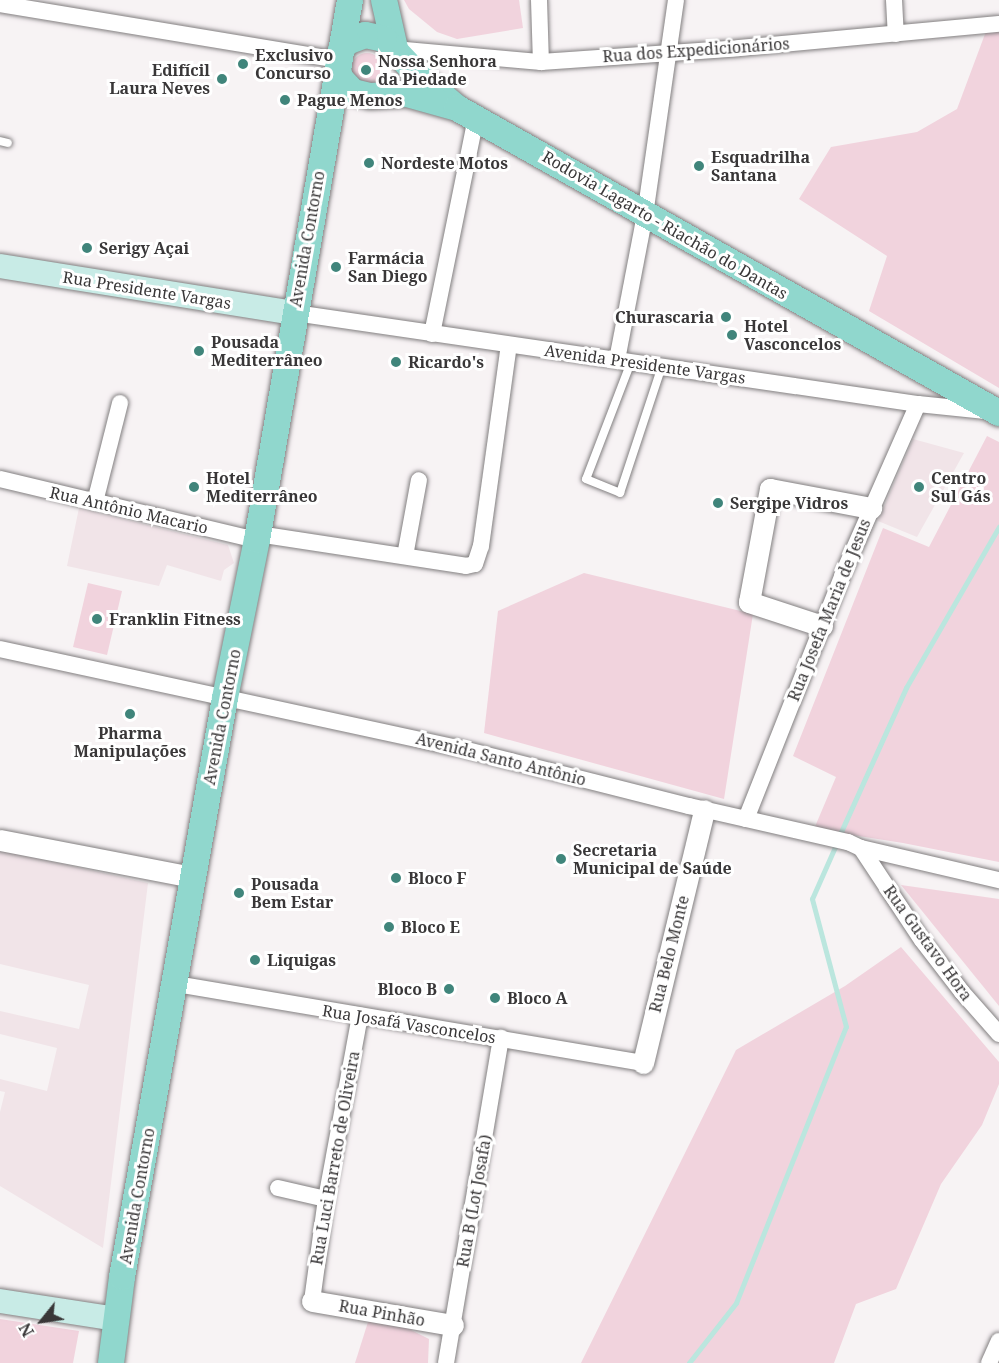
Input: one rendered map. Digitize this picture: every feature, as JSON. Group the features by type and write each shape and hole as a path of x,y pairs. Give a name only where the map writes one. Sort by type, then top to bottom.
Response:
{"main road":[{"name":"Avenida Contorno","path":"111,1363 116,1319 193,877 257,537 350,0"},
{"path":"322,152 344,118 366,100 390,87 397,78 399,67 384,0"},
{"path":"365,35 384,39 419,76 467,113 406,94 362,96 345,86 340,78 339,60 347,42 365,35"},
{"name":"Rodovia Lagarto - Riachão do Dantas","path":"467,113 998,413"},
{"name":"Rua Presidente Vargas","path":"0,266 295,313"},
{"path":"0,1302 116,1319"}],"street":[{"path":"539,0 541,62"},
{"path":"624,361 666,53 676,0"},
{"path":"894,0 896,34"},
{"path":"0,4 339,60"},
{"name":"Rua dos Expedicionários","path":"394,49 541,62 999,24"},
{"path":"432,334 467,113"},
{"name":"Avenida Presidente Vargas","path":"295,313 918,404 998,413"},
{"name":"Rua Antônio Macario","path":"0,479 257,537 466,566 475,564 478,559 509,345"},
{"path":"95,502 120,403"},
{"name":"Rua Josefa Maria de Jesus","path":"746,819 822,626 871,508 918,404"},
{"path":"405,556 419,480"},
{"path":"822,626 749,602 770,489 871,508"},
{"name":"Avenida Santo Antônio","path":"0,650 455,747 704,810 848,842 861,848 999,880"},
{"name":"Rua Belo Monte","path":"643,1063 704,810"},
{"path":"0,840 193,877"},
{"name":"Rua Gustavo Hora","path":"861,848 922,940 962,992 999,1034"},
{"name":"Rua Josafá Vasconcelos","path":"176,984 643,1063"},
{"name":"Rua Luci Barreto de Oliveira","path":"312,1301 326,1199 360,1016"},
{"name":"Rua B (Lot Josafa)","path":"446,1363 501,1038"},
{"path":"278,1188 326,1199"},
{"name":"Rua Pinhão","path":"312,1301 453,1325"},
{"path":"989,1363 999,1341"}],"lane":[{"path":"624,361 586,479 620,493 662,366"}],"shaded area":[{"path":"404,0 519,0 523,28 457,39 437,32 409,9"},
{"path":"988,26 999,26 999,388 869,311 887,256 799,199 831,147 917,132 957,109"},
{"path":"367,53 379,57 383,69 379,81 367,85 355,81 351,69 355,57"},
{"path":"987,436 999,442 999,862 903,843 814,829 836,777 793,756 883,528 929,547"},
{"name":"Centro Sul Gás","path":"913,439 964,453 917,537 878,521"},
{"path":"79,508 228,545 234,563 224,570 221,581 167,565 159,586 67,566"},
{"path":"584,573 753,614 724,799 484,733 498,611"},
{"name":"Franklin Fitness","path":"88,583 122,591 107,655 73,647"},
{"path":"0,850 148,883 103,1248 0,1186 0,1112 5,1092 0,1091 0,1079 47,1091 57,1048 0,1034 0,1011 79,1029 89,985 0,964"},
{"path":"901,885 999,899 999,1006"},
{"path":"901,947 999,1062 999,1084 982,1125 941,1184 896,1289 856,1304 834,1363 581,1363 736,1050 845,986"},
{"path":"0,1319 79,1331 73,1363 0,1363"},
{"path":"368,1322 395,1322 429,1339 428,1363 355,1363"}],"waterway":[{"path":"841,832 906,688 999,527"},
{"path":"689,1363 736,1303 846,1027 812,899 835,847"}],"place":[{"name":"Exclusivo Concurso","path":"243,64"},
{"name":"Nossa Senhora da Piedade","path":"366,70"},
{"name":"Edifícil Laura Neves","path":"222,79"},
{"name":"Pague Menos","path":"285,100"},
{"name":"Nordeste Motos","path":"369,163"},
{"name":"Esquadrilha Santana","path":"699,166"},
{"name":"Serigy Açai","path":"87,248"},
{"name":"Farmácia San Diego","path":"336,267"},
{"name":"Churascaria","path":"726,317"},
{"name":"Hotel Vasconcelos","path":"732,335"},
{"name":"Pousada Mediterrâneo","path":"199,351"},
{"name":"Ricardo's","path":"396,362"},
{"name":"Hotel Mediterrâneo","path":"194,487"},
{"name":"Centro Sul Gás","path":"919,487"},
{"name":"Sergipe Vidros","path":"718,503"},
{"name":"Franklin Fitness","path":"97,619"},
{"name":"Pharma Manipulações","path":"130,714"},
{"name":"Secretaria Municipal de Saúde","path":"561,859"},
{"name":"Bloco F","path":"396,878"},
{"name":"Pousada Bem Estar","path":"239,893"},
{"name":"Bloco E","path":"389,927"},
{"name":"Liquigas","path":"255,960"},
{"name":"Bloco B","path":"449,989"},
{"name":"Bloco A","path":"495,998"}]}
